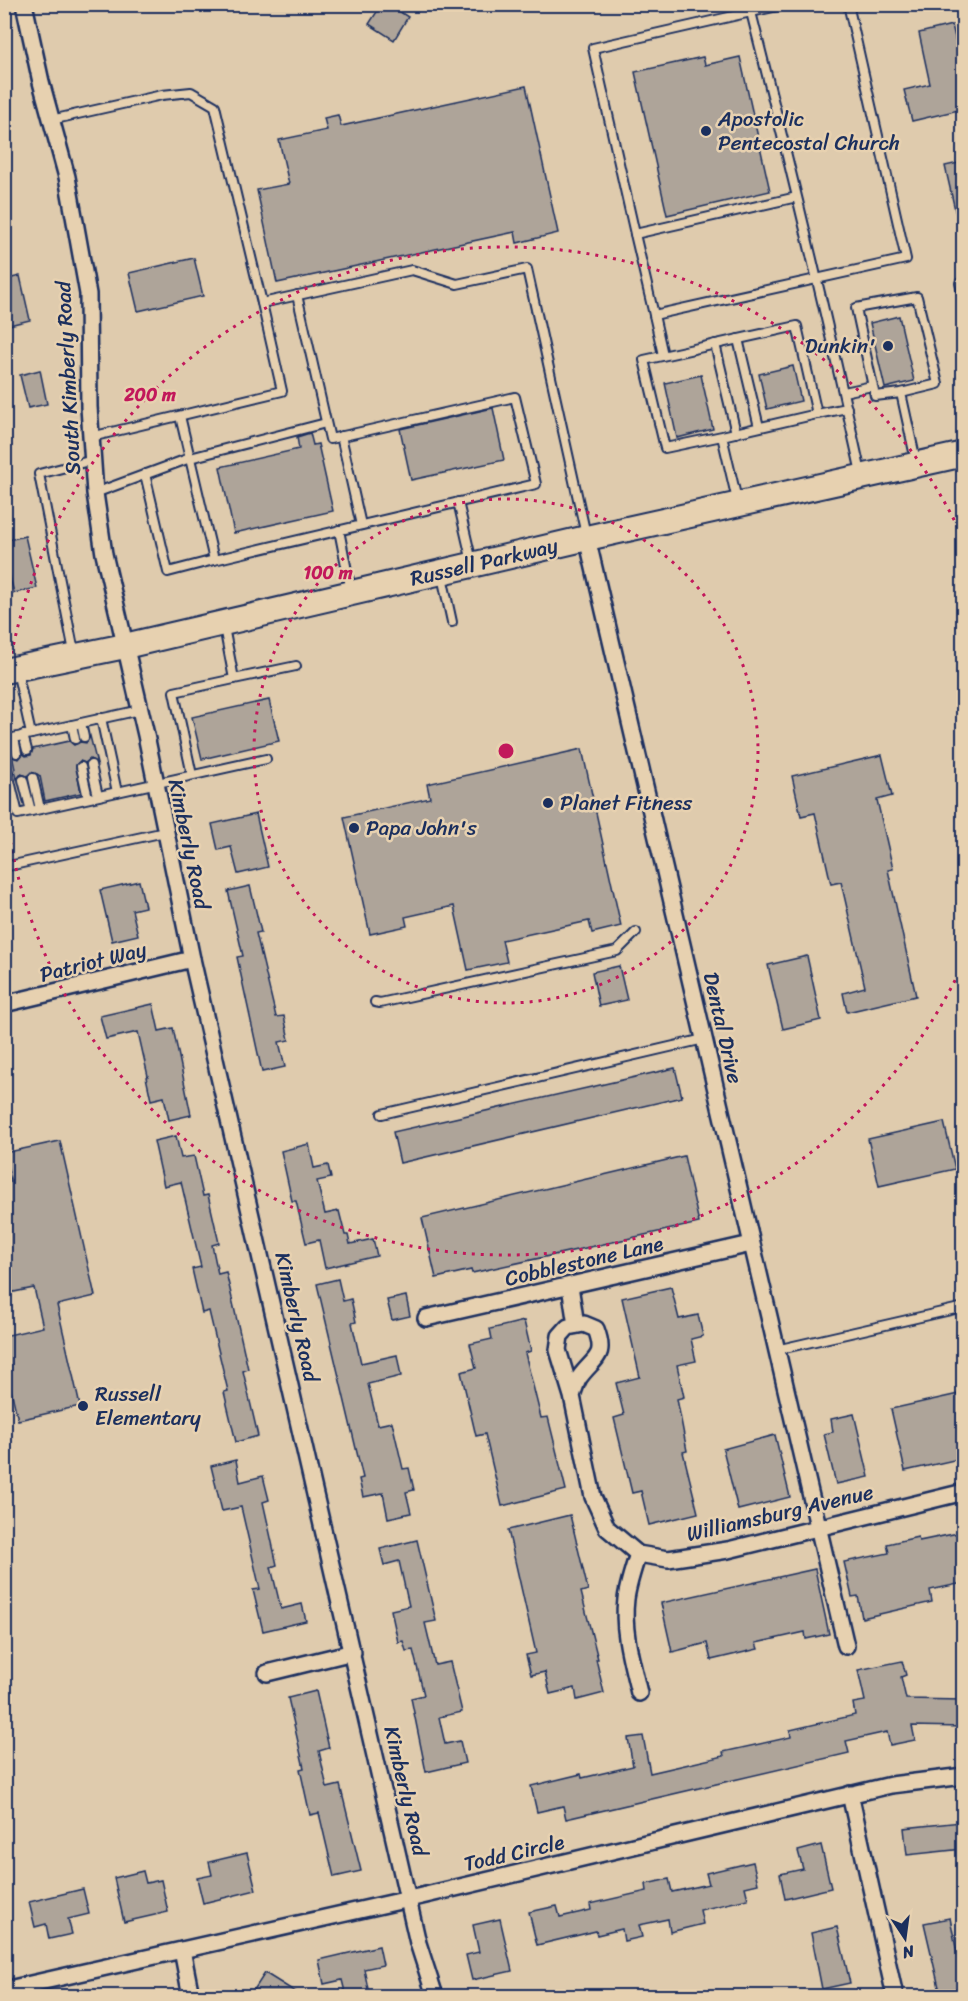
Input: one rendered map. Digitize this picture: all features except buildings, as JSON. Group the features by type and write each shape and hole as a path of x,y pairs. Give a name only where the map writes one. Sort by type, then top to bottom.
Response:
{"main road":[{"name":"Russell Parkway","path":"11,670 125,646 587,538 963,454"}],"street":[{"name":"South Kimberly Road","path":"24,4 67,177 88,294 89,407 95,493 104,554 125,646"},
{"name":"Dental Drive","path":"587,538 846,1646"},
{"name":"Kimberly Road","path":"125,646 192,959 410,1899 418,1943 435,1996"},
{"name":"Patriot Way","path":"4,1004 192,959"},
{"name":"Cobblestone Lane","path":"426,1318 752,1245"},
{"path":"570,1286 576,1325"},
{"path":"572,1396 578,1380 598,1357 601,1342 596,1329 584,1324 568,1327 560,1336 558,1350 572,1396 593,1497 607,1528 638,1554 630,1578 626,1602 627,1639 639,1693"},
{"name":"Williamsburg Avenue","path":"638,1554 668,1559 728,1550 963,1492"},
{"path":"267,1673 353,1652"},
{"name":"Todd Circle","path":"4,1990 410,1899 850,1794 900,1783 963,1776"},
{"path":"850,1794 895,1996"},
{"path":"182,1950 191,1996"}],"lane":[{"path":"663,355 593,48 787,4"},
{"path":"654,315 906,259 848,4"},
{"path":"751,12 844,392 862,477"},
{"path":"51,120 162,95 191,92 215,106 282,392 91,436"},
{"path":"635,234 797,197"},
{"path":"262,303 412,270 457,284 527,269 587,538"},
{"path":"963,282 960,283 963,300"},
{"path":"145,474 168,572 536,484 515,397 330,439 297,296"},
{"path":"917,297 938,384 901,393 875,396 856,308 917,297"},
{"path":"817,414 796,326 644,360 665,448 847,408"},
{"path":"738,339 759,427"},
{"path":"715,344 736,433"},
{"path":"844,392 872,386"},
{"path":"901,393 917,465"},
{"path":"180,416 214,560"},
{"path":"95,493 190,458 326,423"},
{"path":"341,436 361,525"},
{"path":"723,436 738,505"},
{"path":"75,656 39,474 93,460"},
{"path":"458,502 472,565"},
{"path":"339,530 351,593"},
{"path":"441,572 452,622"},
{"path":"223,622 234,679"},
{"path":"192,775 174,692 296,666"},
{"path":"11,670 27,735 27,750"},
{"path":"4,740 140,710"},
{"path":"101,718 117,792"},
{"path":"81,723 84,737"},
{"path":"72,725 75,739"},
{"path":"14,738 17,753"},
{"path":"4,756 18,814 267,759"},
{"path":"91,765 98,796"},
{"path":"81,767 88,798"},
{"path":"33,778 40,809"},
{"path":"23,780 31,811"},
{"path":"4,867 165,832"},
{"path":"375,1002 380,1003 617,951 636,933"},
{"path":"382,1114 704,1039"},
{"path":"776,1350 963,1307"}],"place":[{"name":"Apostolic Pentecostal Church","path":"706,131"},
{"name":"Dunkin'","path":"888,346"},
{"name":"Planet Fitness","path":"548,803"},
{"name":"Papa John's","path":"354,828"},
{"name":"Russell Elementary","path":"83,1406"}]}
